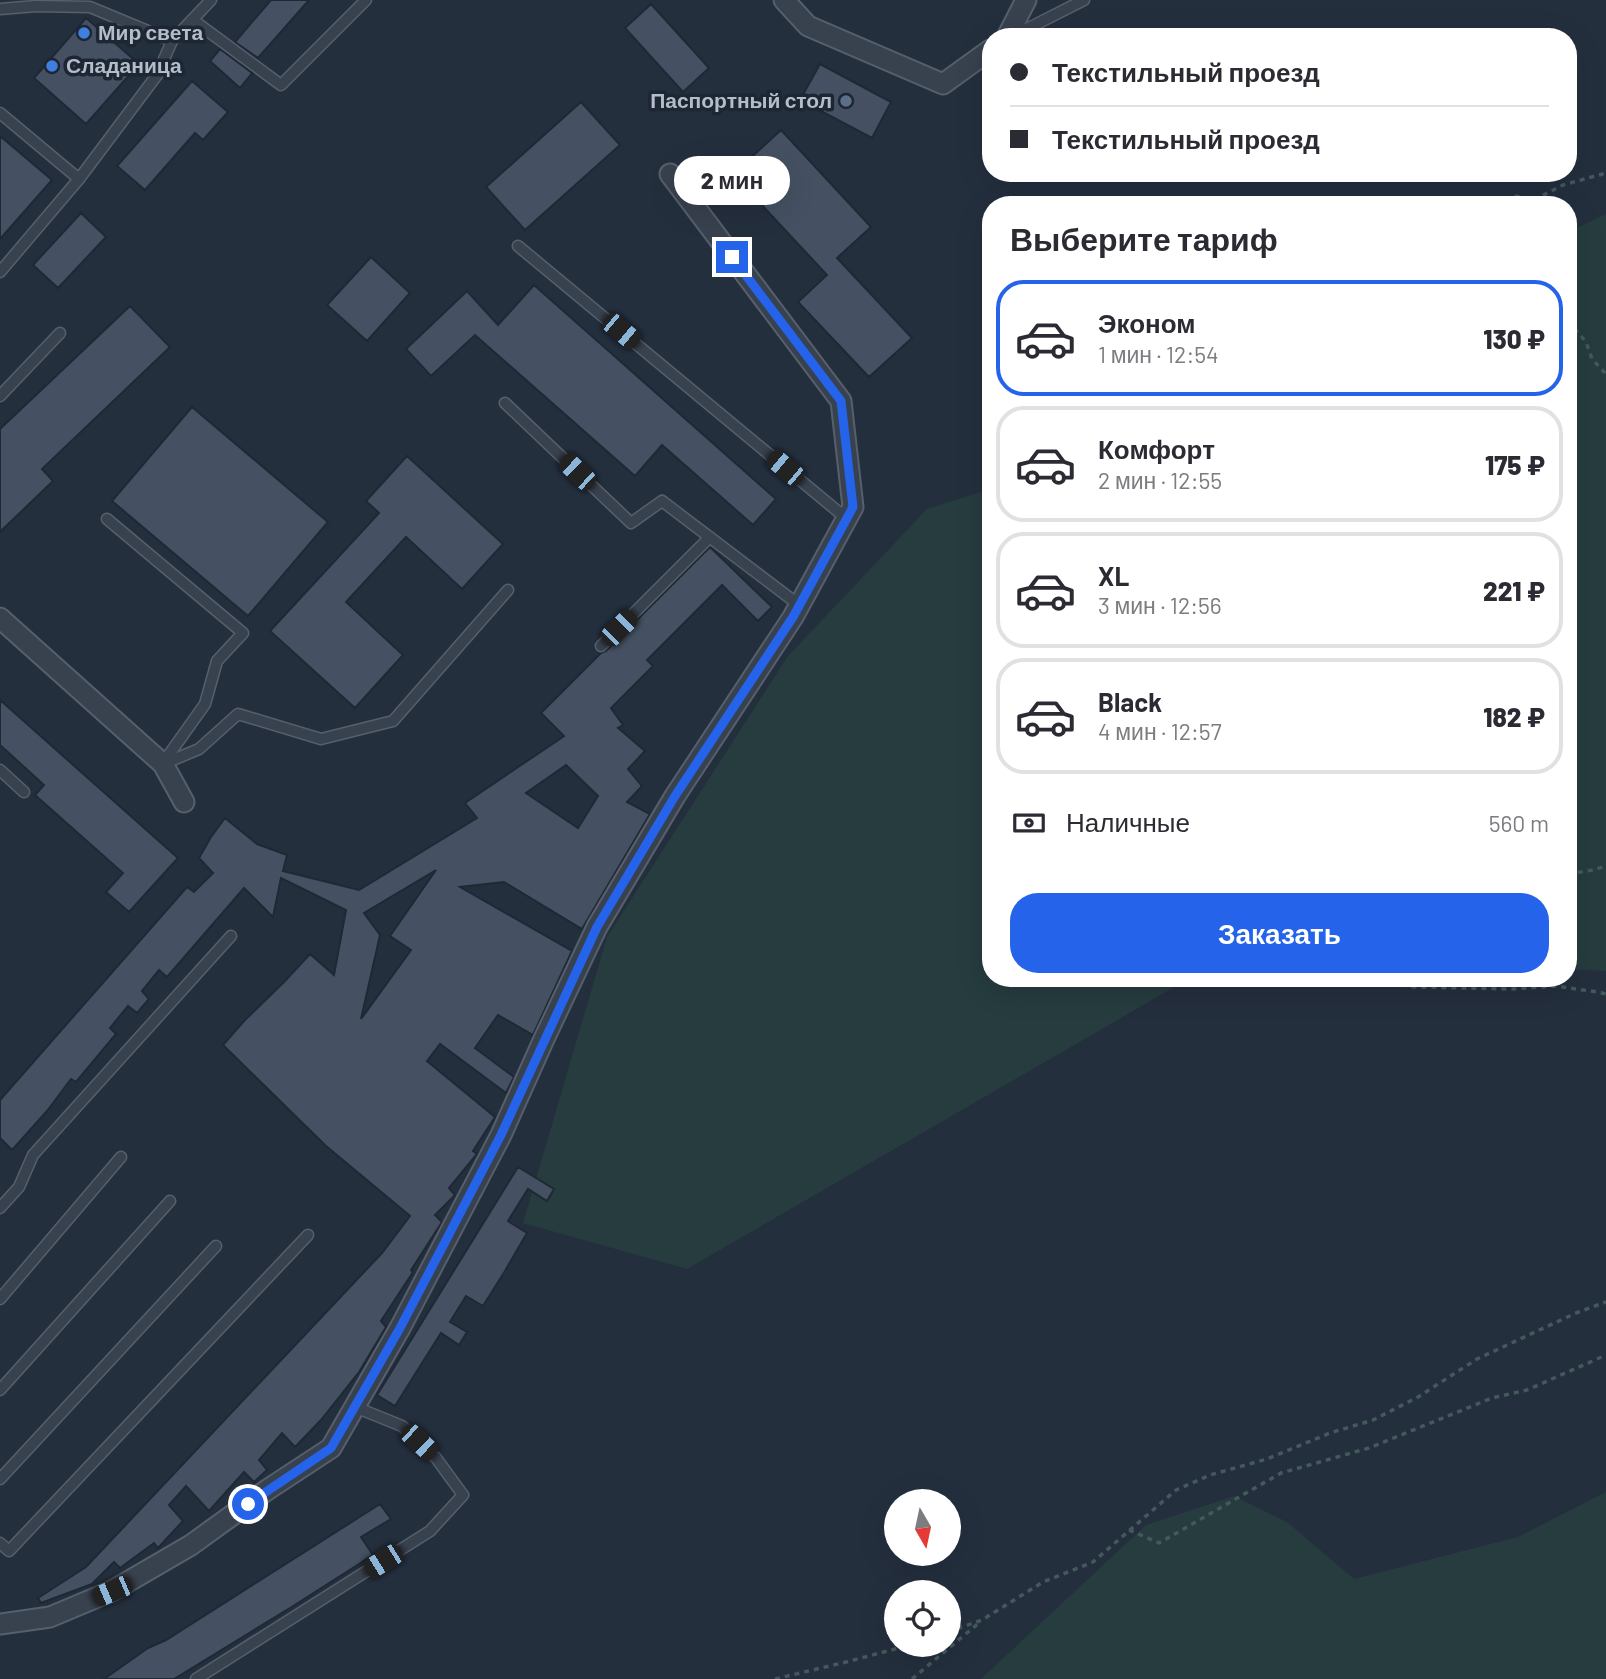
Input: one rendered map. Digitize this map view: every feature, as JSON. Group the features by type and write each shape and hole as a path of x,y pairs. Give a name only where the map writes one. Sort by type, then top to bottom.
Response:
{"street":[{"path":"784,0 808,26 943,83 982,56"},
{"path":"1013,28 1026,0"},
{"path":"0,1624 50,1617 112,1591 191,1545 331,1448 400,1328 501,1135 597,927 675,796 800,606 853,507 841,401 670,174"},
{"path":"0,618 163,764 184,802"}],"lane":[{"path":"0,272 79,179 157,75 172,41 211,0"},
{"path":"192,20 281,85 366,0"},
{"path":"1027,28 1084,0"},
{"path":"0,9 36,6 90,7 172,41"},
{"path":"0,113 79,179"},
{"path":"518,246 847,519"},
{"path":"0,396 60,333"},
{"path":"505,403 631,523 662,501 800,606"},
{"path":"107,519 243,633 217,661 205,704 163,764"},
{"path":"601,646 710,537"},
{"path":"163,764 199,749 238,714 321,739 393,721 508,590"},
{"path":"0,771 23,792"},
{"path":"0,1208 19,1187 33,1156 231,936"},
{"path":"0,1299 121,1157"},
{"path":"0,1390 170,1201"},
{"path":"0,1544 9,1551 308,1235"},
{"path":"0,1479 216,1246"},
{"path":"196,1679 430,1531 463,1495 436,1458 402,1426 355,1407"}],"path":[{"path":"1577,181 1606,173"},
{"path":"1542,196 1574,182"},
{"path":"1577,332 1586,342 1592,359 1606,374"},
{"path":"1577,873 1606,866"},
{"path":"1415,987 1541,987"},
{"path":"1563,987 1606,994"},
{"path":"912,1679 982,1620 1043,1582 1093,1562 1176,1490 1210,1475 1267,1459 1330,1433 1373,1420 1418,1397 1477,1359 1606,1302"},
{"path":"1129,1530 1159,1543 1282,1473 1369,1448 1492,1398 1527,1390 1606,1355"},
{"path":"961,1627 982,1620"},
{"path":"775,1679 884,1652"}],"green space":[{"path":"1606,214 1606,971 1577,969 1577,228"},
{"path":"982,492 982,987 1174,987 687,1269 523,1223 607,937 788,656 927,509"},
{"path":"1606,1492 1606,1679 981,1679 1146,1525 1234,1496 1287,1522 1354,1579 1518,1537"}],"building":[{"path":"271,0 309,0 258,58 235,42"},
{"path":"651,4 709,68 683,92 625,28"},
{"path":"86,18 139,64 86,124 34,78"},
{"path":"220,49 252,73 240,88 210,61"},
{"name":"Паспортный стол","path":"820,64 891,102 872,138 800,100"},
{"path":"192,81 228,112 203,140 195,133 145,190 117,166"},
{"path":"581,102 620,145 525,230 486,187"},
{"path":"781,130 871,227 837,258 912,338 869,377 798,302 827,275 733,174"},
{"path":"0,136 52,180 0,239"},
{"path":"81,213 106,237 58,288 33,265"},
{"path":"371,257 410,293 367,341 327,305"},
{"path":"534,285 776,499 753,525 662,445 635,476 475,335 431,376 406,349 467,291 498,325"},
{"path":"130,306 170,347 42,469 53,481 0,532 0,429"},
{"path":"192,407 328,522 248,616 112,501"},
{"path":"407,456 503,544 462,589 406,537 346,602 403,655 355,708 270,631 379,513 366,501"},
{"path":"710,547 772,607 758,621 722,585 647,660 653,666 611,708 623,725 618,728 645,751 628,769 642,786 627,802 650,814 582,929 504,882 460,887 572,951 533,1035 498,1015 475,1048 514,1077 506,1093 440,1044 427,1061 495,1117 473,1151 477,1154 449,1188 455,1195 435,1215 442,1222 381,1321 386,1327 359,1372 321,1420 295,1447 282,1433 259,1460 267,1470 254,1482 244,1472 209,1511 186,1486 169,1505 183,1521 158,1548 154,1543 120,1568 114,1562 92,1584 41,1603 38,1598 86,1567 382,1253 410,1216 326,1146 223,1045 310,954 334,975 346,910 281,878 273,917 244,888 167,977 159,970 142,991 149,999 137,1013 128,1006 110,1028 116,1034 76,1082 71,1079 12,1150 0,1138 0,1100 187,887 194,892 213,873 199,858 225,818 257,844 287,855 283,871 359,890 477,818 465,803 564,736 541,713","holes":["566,765 598,796 578,828 526,793","436,870 390,936 411,950 361,1019 380,935 364,913"]},
{"path":"0,700 178,858 129,912 106,892 123,873 35,795 44,785 0,745"},
{"path":"518,1167 554,1189 547,1201 528,1189 508,1221 527,1233 505,1271 483,1306 466,1296 450,1322 467,1332 459,1345 441,1333 395,1406 377,1395"},
{"path":"380,1504 391,1519 361,1537 373,1555 290,1608 174,1679 104,1679 148,1648 166,1640"}],"place":[{"name":"Мир света","path":"84,33"},
{"name":"Сладаница","path":"52,66"},
{"name":"Паспортный стол","path":"846,101"}],"route":[{"path":"248,1504 331,1448 400,1328 501,1135 597,927 675,796 793,617 853,507 841,401 732,257"}]}
